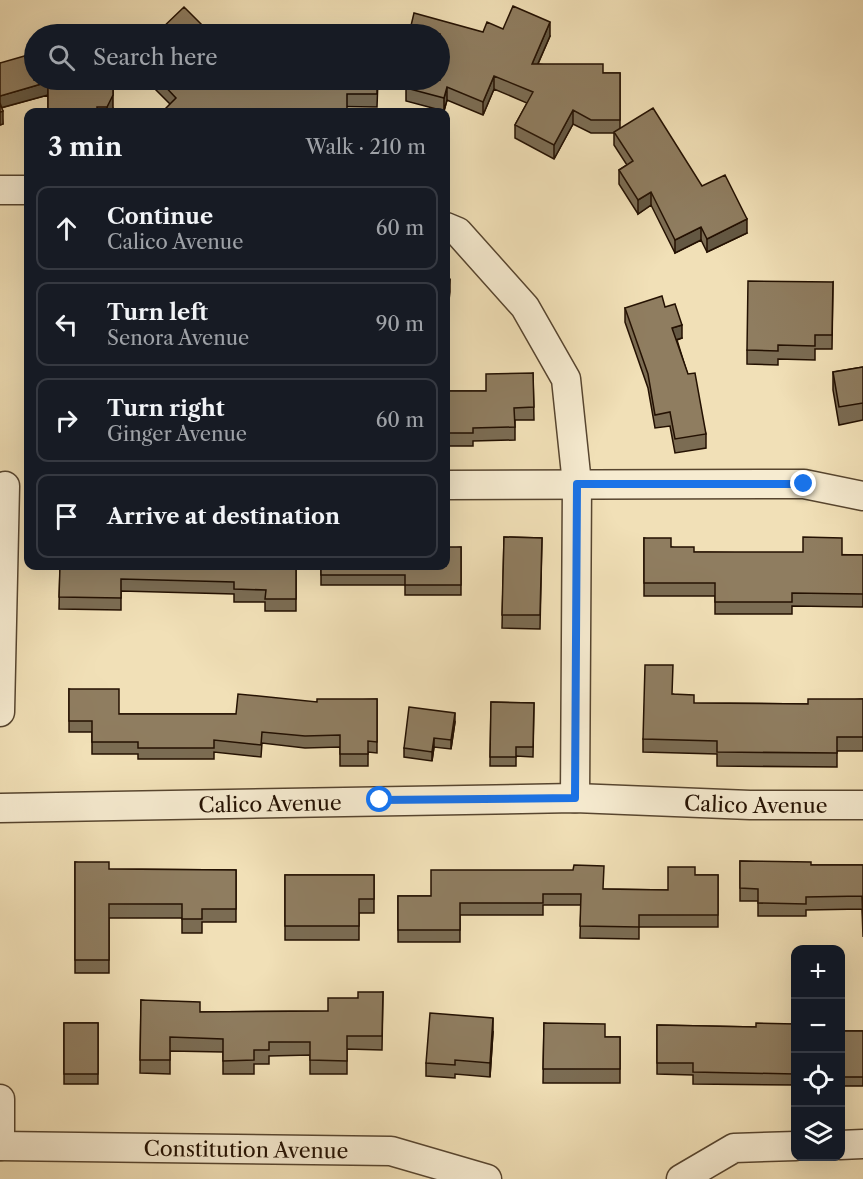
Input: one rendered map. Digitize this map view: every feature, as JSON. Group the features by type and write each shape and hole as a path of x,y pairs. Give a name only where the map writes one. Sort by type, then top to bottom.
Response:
{"street":[{"path":"0,190 24,190"},
{"path":"450,229 459,232 525,307 566,379 577,484 575,798"},
{"path":"450,485 804,484 863,496"},
{"path":"0,712 11,486"},
{"name":"Calico Avenue","path":"0,808 575,798 750,805 863,805"},
{"path":"0,1100 0,1146"},
{"path":"845,1145 863,1144"},
{"name":"Constitution Avenue","path":"0,1146 391,1151 487,1179"},
{"path":"681,1179 734,1148 791,1146"}],"building":[{"path":"513,6 550,22 532,64 603,64 603,73 620,73 620,120 591,120 573,110 554,145 515,125 533,92 494,76 483,102 450,88 450,24 411,24 414,13 483,32 487,22 503,29"},
{"path":"184,7 201,24 166,24"},
{"path":"24,56 24,89 0,96 0,63"},
{"path":"48,90 113,90 107,107 48,108"},
{"path":"168,90 377,90 377,94 347,94 347,108 166,108 176,98"},
{"path":"414,90 446,90 444,98"},
{"path":"653,108 702,186 725,175 747,219 707,239 701,227 675,240 651,192 638,200 619,170 633,161 614,132"},
{"path":"748,281 833,282 832,335 815,335 815,346 778,345 778,351 747,350"},
{"path":"662,296 665,307 675,304 682,325 672,328 688,374 695,373 706,434 675,439 670,412 655,415 648,374 625,308"},
{"path":"863,367 863,403 839,407 833,372"},
{"path":"533,373 534,407 514,408 515,427 473,428 473,433 450,433 450,391 486,391 486,374"},
{"path":"504,537 542,538 540,615 502,615"},
{"path":"803,537 842,538 842,555 863,555 863,594 792,593 792,602 715,602 715,583 644,583 644,538 671,538 671,547 694,547 694,552 803,552"},
{"path":"450,547 461,547 461,585 405,585 405,575 321,575 321,570 450,570"},
{"path":"60,570 296,570 296,599 265,599 266,590 234,589 234,582 121,579 121,598 59,597"},
{"path":"645,665 673,665 672,694 694,695 694,703 808,704 808,699 863,699 863,737 837,737 837,753 717,752 717,741 643,739"},
{"path":"69,689 119,689 119,714 236,714 238,694 317,702 317,699 377,699 377,742 368,741 368,754 340,754 340,735 305,736 262,732 261,745 214,740 214,748 138,748 138,742 92,742 92,721 69,721"},
{"path":"491,702 534,703 533,747 516,747 516,757 490,757"},
{"path":"409,707 455,713 451,740 434,738 432,752 404,748"},
{"path":"740,861 863,865 863,924 862,896 806,897 806,904 758,903 758,889 740,888"},
{"path":"75,862 109,862 109,869 236,870 236,909 202,909 202,919 182,919 182,904 109,904 109,960 75,960"},
{"path":"574,865 604,866 603,889 668,890 668,867 695,867 695,875 718,875 718,915 639,915 639,927 580,926 581,894 543,894 543,903 460,903 460,930 398,930 398,896 431,896 431,870 573,870"},
{"path":"285,875 374,875 374,899 359,899 359,926 285,926"},
{"path":"358,992 383,992 382,1036 347,1036 347,1061 310,1060 310,1042 269,1042 269,1050 254,1050 254,1060 223,1061 223,1039 170,1037 170,1060 140,1060 141,1000 200,1002 200,1012 328,1011 328,998 358,998"},
{"path":"430,1013 493,1018 490,1063 455,1060 455,1065 426,1063"},
{"path":"64,1023 98,1023 98,1074 64,1074"},
{"path":"544,1023 605,1024 605,1037 620,1037 620,1069 543,1069"},
{"path":"756,1023 791,1024 791,1074 693,1072 693,1063 657,1063 657,1025 756,1027"},
{"path":"845,1031 863,1031 863,1077 845,1077"}],"route":[{"path":"380,800 575,798 577,484 804,484"}]}
